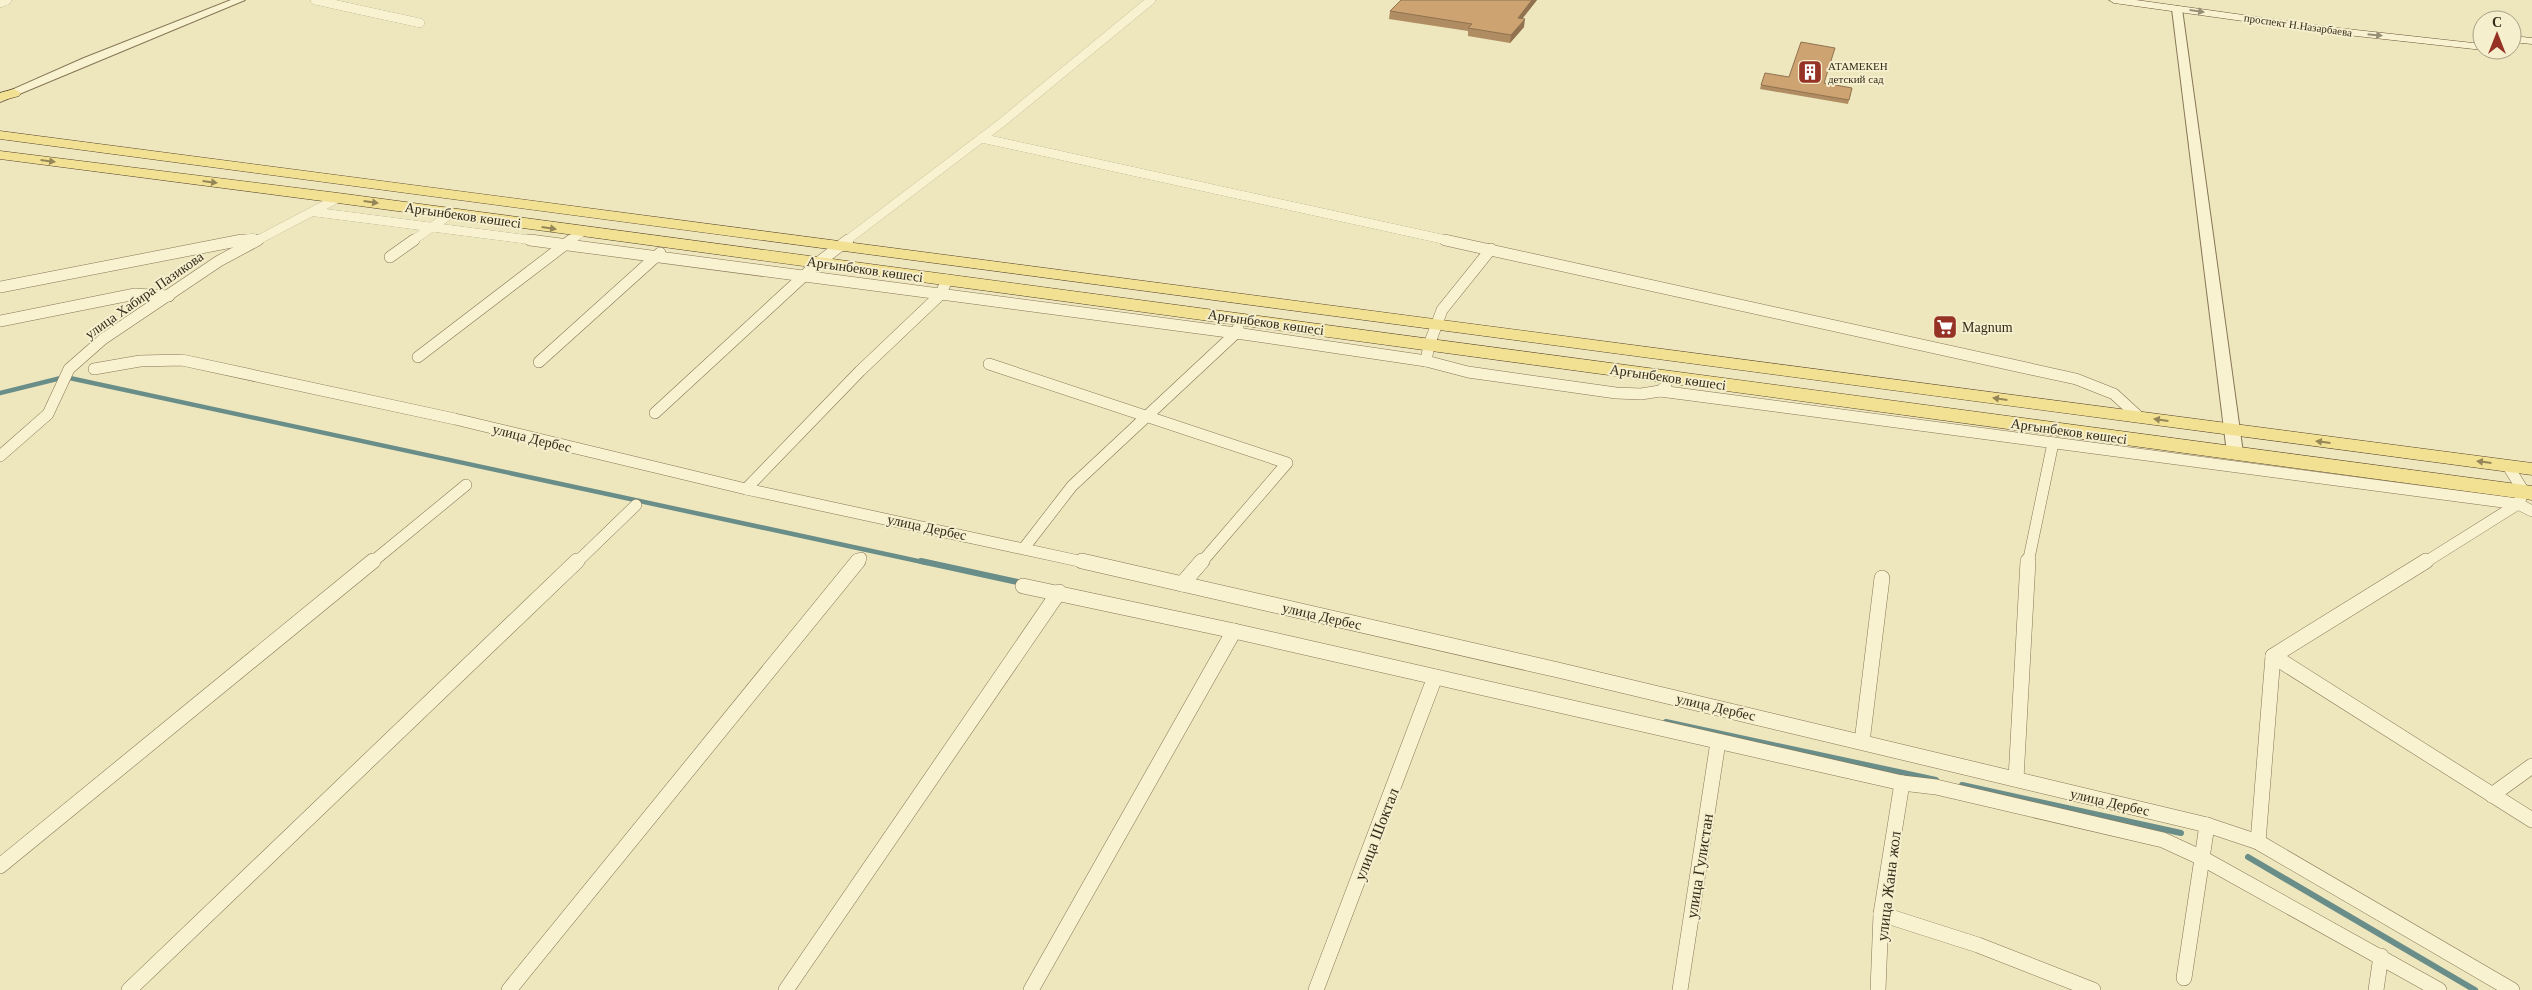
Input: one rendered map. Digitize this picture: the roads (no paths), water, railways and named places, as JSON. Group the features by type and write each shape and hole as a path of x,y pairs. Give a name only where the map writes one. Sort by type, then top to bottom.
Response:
{"main road":[{"name":"проспект Н.Назарбаева","path":"2114,0 2181,4 2472,35"},
{"name":"проспект Н.Назарбаева","path":"2181,4 2329,30 2472,46"},
{"path":"0,98 14,93"},
{"name":"Арғынбеков көшесі","path":"0,135 2532,469"},
{"name":"Арғынбеков көшесі","path":"0,155 819,262 944,287 1427,353 1676,378 2235,454 2525,497"}],"street":[{"path":"0,3 7,0"},
{"path":"14,93 88,60 240,0"},
{"path":"315,0 420,23"},
{"path":"655,413 819,262 981,138 1151,0"},
{"path":"2181,4 2235,454"},
{"path":"981,138 2076,379 2114,394 2139,417"},
{"name":"улица Хабира Пазикова","path":"0,456 48,414 69,369 103,339 220,261 263,236 315,212 338,198"},
{"path":"315,212 804,276 944,287"},
{"path":"390,257 452,213"},
{"path":"418,357 582,232"},
{"path":"0,287 263,236"},
{"path":"539,362 671,243"},
{"path":"1491,249 1442,310 1427,353 1468,372 1616,393 1641,394 1660,391 2053,443 2525,497"},
{"path":"746,490 944,287"},
{"path":"0,322 135,294 169,296"},
{"path":"1024,548 1072,486 1147,417 1238,326"},
{"name":"улица Дербес","path":"94,369 140,361 182,360 455,420 746,490 1024,548 1549,667 2207,825 2258,842 2512,990"},
{"path":"990,364 1287,463 1182,584"},
{"path":"1660,391 1676,378"},
{"path":"2016,780 2026,573 2053,443"},
{"path":"2508,466 2532,511"},
{"path":"0,866 466,485"},
{"path":"2273,656 2525,497"},
{"path":"129,990 636,505"},
{"path":"509,990 556,929 667,797 804,622 861,558"},
{"path":"1862,742 1882,578"},
{"name":"улица Дербес","path":"1023,586 1059,592 1234,631 1902,783 1936,787 2163,840 2202,858 2439,990"},
{"path":"786,990 1059,592"},
{"path":"1031,990 1234,631"},
{"path":"2273,656 2532,820"},
{"path":"2258,842 2273,656"},
{"name":"улица Шоктал","path":"1316,990 1436,677"},
{"name":"улица Гулистан","path":"1680,990 1718,742"},
{"path":"2492,795 2532,766"},
{"name":"улица Жана жол","path":"1878,990 1881,914 1902,783"},
{"path":"2184,978 2207,825"},
{"path":"1881,914 1978,945 2093,990"},
{"path":"2376,990 2381,956"}],"waterway":[{"path":"0,393 65,377 927,563"},
{"path":"921,561 1022,583"},
{"path":"1666,722 1936,780"},
{"path":"1962,785 2181,833"},
{"path":"2248,857 2475,990"}],"place":[{"name":"АТАМЕКЕН детский сад","path":"1810,72"},
{"name":"Magnum","path":"1945,327"}]}
